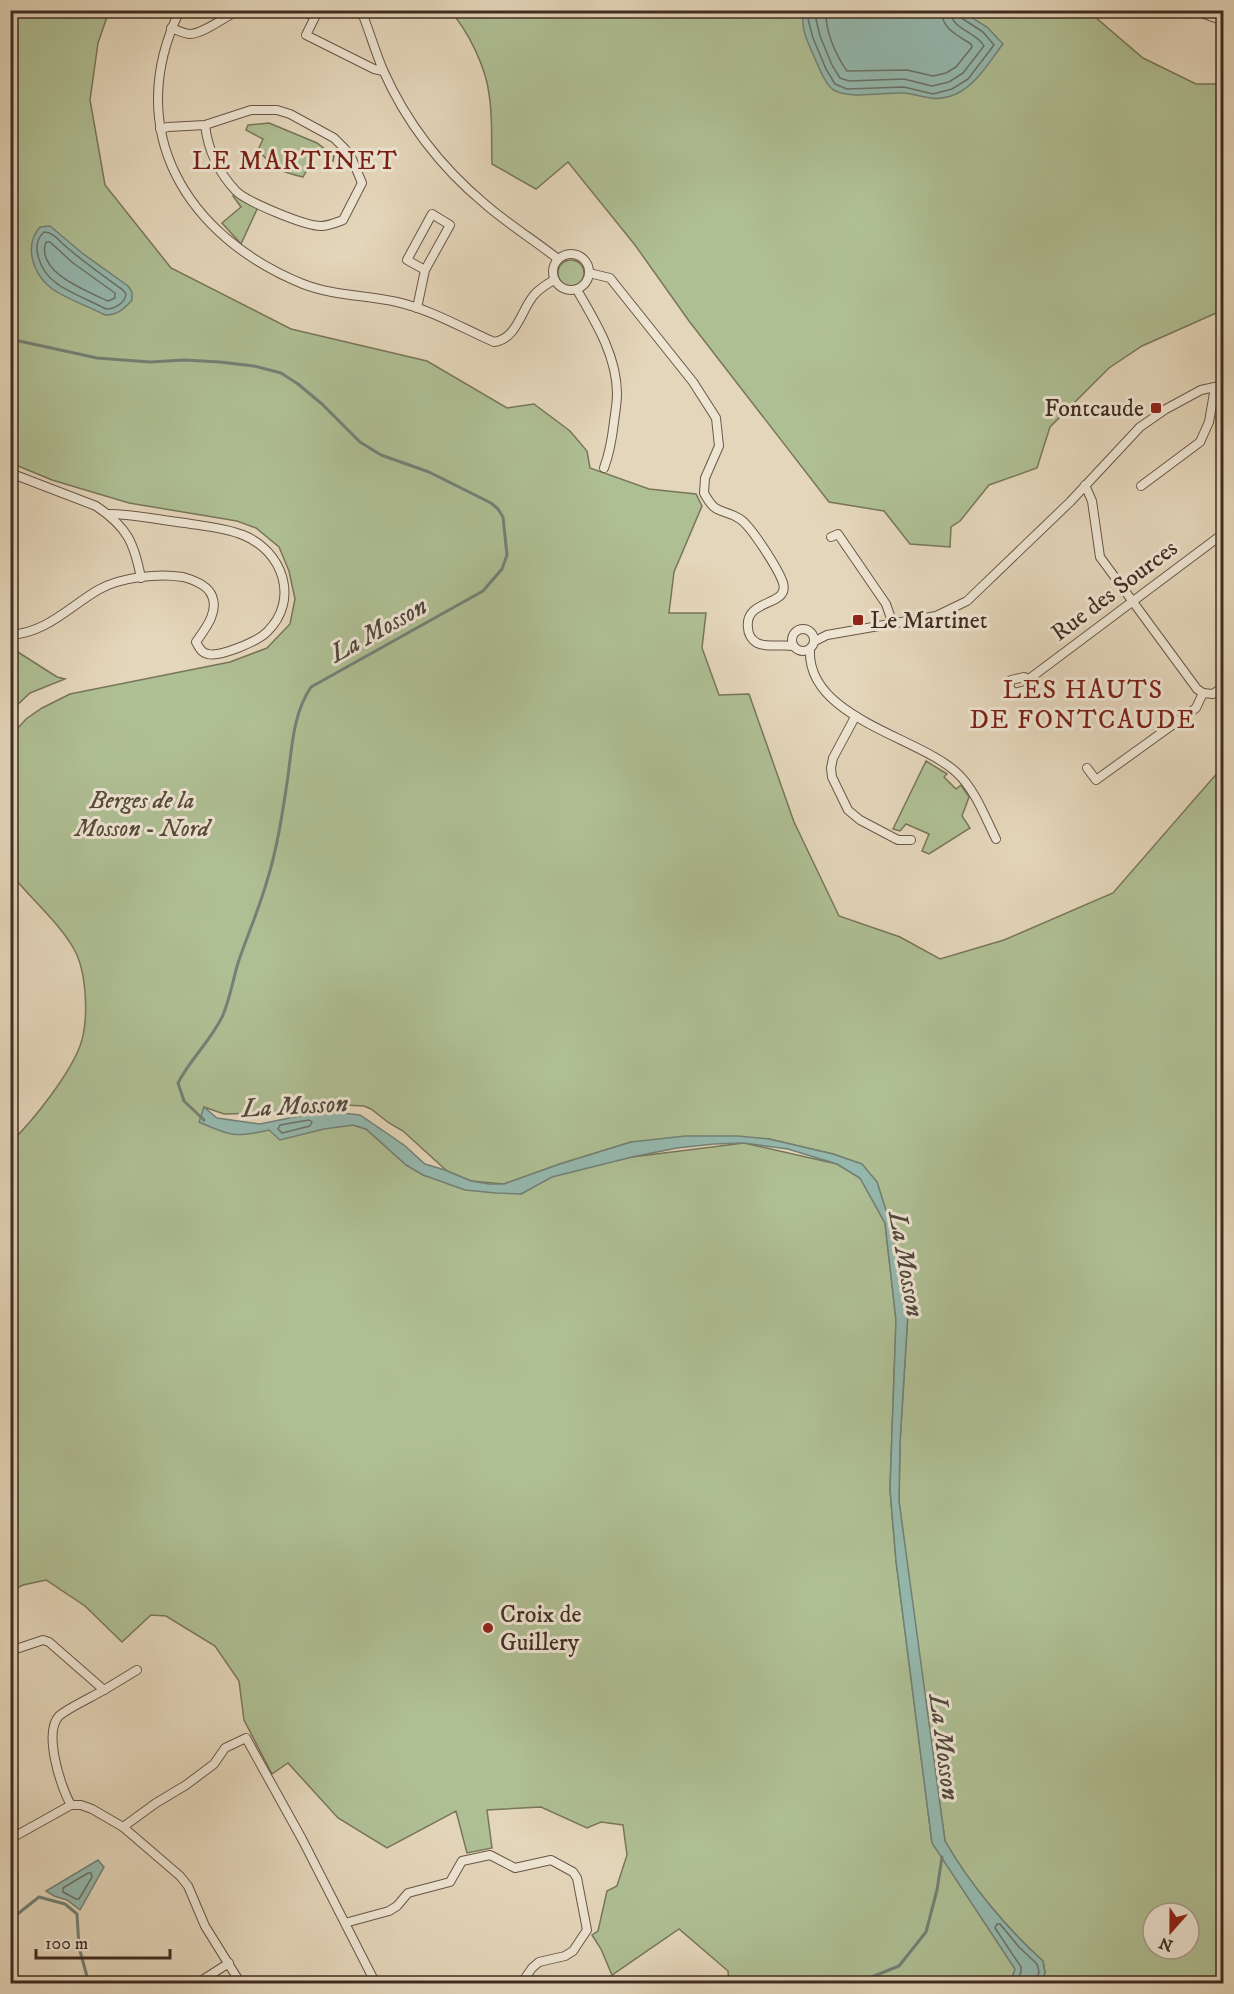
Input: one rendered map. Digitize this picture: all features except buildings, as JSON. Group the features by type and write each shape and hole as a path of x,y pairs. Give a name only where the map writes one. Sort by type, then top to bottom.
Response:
{"street":[{"path":"180,10 171,28 160,69 158,98 160,129 172,167 185,192 214,227 248,255 275,271 316,289 379,298 417,308 494,342 501,341 512,333 533,296 554,280"},
{"path":"171,28 190,34 202,32 239,10"},
{"path":"300,10 315,17 306,35 374,69 384,71"},
{"path":"361,10 384,71 414,125 447,168 486,205 558,259"},
{"path":"1193,10 1224,21"},
{"path":"160,129 205,125 251,110 277,110 290,114 341,144 352,159 362,183 343,220 319,226 304,223 238,192 216,163 207,142 205,125"},
{"path":"417,308 425,270 450,225 432,214 407,260 425,270"},
{"path":"569,254 581,257 589,273 585,283 577,290 566,290 554,280 553,269 558,259 569,254"},
{"path":"589,273 610,278 693,382 716,418 719,446 705,478 704,493 717,510 745,523 782,579 784,588 783,593 775,600 753,610 747,624 749,634 758,643 768,645 793,642 807,650"},
{"path":"577,290 601,334 615,376 617,394 611,451 604,468"},
{"path":"996,839 974,796 957,772 933,756 855,717 816,680 807,650 814,638 936,616 967,601 1070,502 1140,428 1201,390 1220,386 1200,442 1141,486"},
{"path":"10,473 96,506 108,514 125,533 135,549 141,578"},
{"path":"1085,485 1092,501 1100,557 1197,689 1203,693 1213,694 1224,686"},
{"path":"10,635 39,629 109,585 168,574 191,579 207,587 213,597 213,612 196,642 200,650 208,655 231,651 256,640 275,622 283,605 285,588 276,560 258,542 224,529 108,514"},
{"name":"Rue des Sources","path":"1029,679 1224,533"},
{"path":"831,537 838,534 886,604 893,624"},
{"path":"793,642 795,632 801,628 808,629 814,638"},
{"path":"1087,768 1096,780 1196,708 1203,693"},
{"path":"855,717 833,758 832,777 848,810 860,820 898,840 911,840"},
{"path":"10,1651 43,1640 49,1642 104,1690"},
{"path":"71,1805 59,1776 53,1729 59,1717 137,1670"},
{"path":"123,1827 214,1764 225,1748 246,1738 302,1839 376,1983"},
{"path":"10,1839 71,1805 81,1805 92,1809 123,1827 180,1876 188,1886 205,1926 241,1983"},
{"path":"345,1923 388,1911 397,1906 408,1893 450,1882 462,1861 490,1855 519,1869 551,1860 573,1872 577,1878 587,1930 573,1951 565,1956 539,1962 521,1983"},
{"path":"196,1983 228,1964"}],"green space":[{"name":"Berges de la Mosson - Nord","path":"11,11 109,11 98,43 90,100 105,185 171,268 291,329 427,361 507,408 534,404 570,431 587,451 590,468 649,489 696,494 702,506 674,572 669,613 706,613 702,648 719,695 749,694 794,822 839,916 900,937 940,959 1004,940 1113,893 1223,768 1223,1983 1040,1983 1045,1973 1043,1961 990,1905 965,1873 945,1841 899,1501 908,1312 891,1228 877,1182 861,1164 833,1154 769,1139 631,1142 504,1184 471,1181 447,1171 403,1131 364,1106 304,1103 270,1113 224,1114 204,1107 200,1122 238,1131 353,1125 366,1129 406,1165 423,1175 521,1194 557,1173 632,1157 744,1143 837,1164 860,1178 885,1223 896,1320 890,1489 896,1561 932,1842 1016,1970 1010,1983 729,1983 728,1971 679,1929 612,1975 592,1935 598,1931 607,1891 617,1886 627,1855 623,1825 601,1822 587,1828 541,1807 487,1810 492,1848 467,1853 456,1811 387,1848 338,1818 288,1763 272,1774 244,1720 239,1681 215,1646 166,1616 151,1615 122,1642 85,1606 46,1580 23,1585 11,1591 11,1142 40,1110 75,1058 83,1036 86,1011 82,972 75,951 54,921 11,874 11,736 26,719 70,694 230,662 267,648 290,624 295,599 289,571 279,547 256,528 237,521 129,503 52,480 11,463"},
{"path":"450,11 1088,11 1143,58 1196,84 1223,84 1223,310 1142,346 1109,368 1050,427 1037,468 989,485 960,521 951,527 950,547 910,544 884,511 829,502 689,321 635,245 568,162 536,189 492,164 491,111 487,84 480,61 469,39"},
{"path":"269,123 317,143 334,156 333,161 317,152 303,177 277,168 258,150 263,139 246,130 248,125"},
{"path":"235,194 258,207 241,244 222,223 241,207 233,196"},
{"path":"571,260 580,264 584,273 580,282 571,286 562,282 558,273 562,264"},
{"path":"10,647 57,677 65,679 30,693 11,711"},
{"path":"926,761 947,774 944,777 956,789 961,785 969,797 962,816 970,828 929,854 922,851 929,834 906,824 900,831 893,829"}],"water":[{"path":"804,11 961,11 987,27 1003,44 970,84 948,97 934,98 902,93 844,94 830,87 822,76 808,44 803,22"},
{"path":"50,226 82,253 128,286 132,292 132,300 117,313 105,315 63,295 44,282 35,267 31,250 35,234 40,227"},
{"name":"La Mosson","path":"204,1107 217,1118 260,1124 324,1111 360,1115 404,1145 425,1164 471,1181 489,1184 504,1184 631,1142 685,1136 738,1136 769,1139 833,1154 862,1164 877,1182 891,1226 908,1312 899,1501 945,1841 965,1873 990,1905 1043,1961 1045,1973 1040,1983 1010,1983 1015,1969 932,1843 896,1561 890,1489 896,1320 885,1223 860,1178 837,1164 788,1149 744,1143 677,1148 632,1157 552,1177 521,1194 465,1190 423,1175 406,1165 366,1129 353,1125 324,1129 280,1140 269,1130 241,1135 233,1134 199,1122"},
{"path":"98,1860 104,1867 80,1910 67,1900 46,1891"}],"waterway":[{"name":"La Mosson","path":"10,339 97,358 150,362 185,360 220,362 254,366 281,373 322,404 360,442 381,455 429,472 491,503 503,517 507,555 502,569 483,591 311,687 305,698 296,721 274,857 238,963 228,1002 207,1042 178,1083 184,1101 204,1120"},
{"path":"854,1984 899,1966 926,1932 937,1890 942,1857"},
{"path":"10,1920 39,1897 65,1904 77,1914 79,1947 89,1984"}],"place":[{"name":"Fontcaude","path":"1156,408"},
{"name":"Le Martinet","path":"858,620"},
{"name":"Croix de Guillery","path":"488,1628"}],"district":[{"name":"LE MARTINET","path":"295,160"},
{"name":"LES HAUTS DE FONTCAUDE","path":"1083,704"}]}
